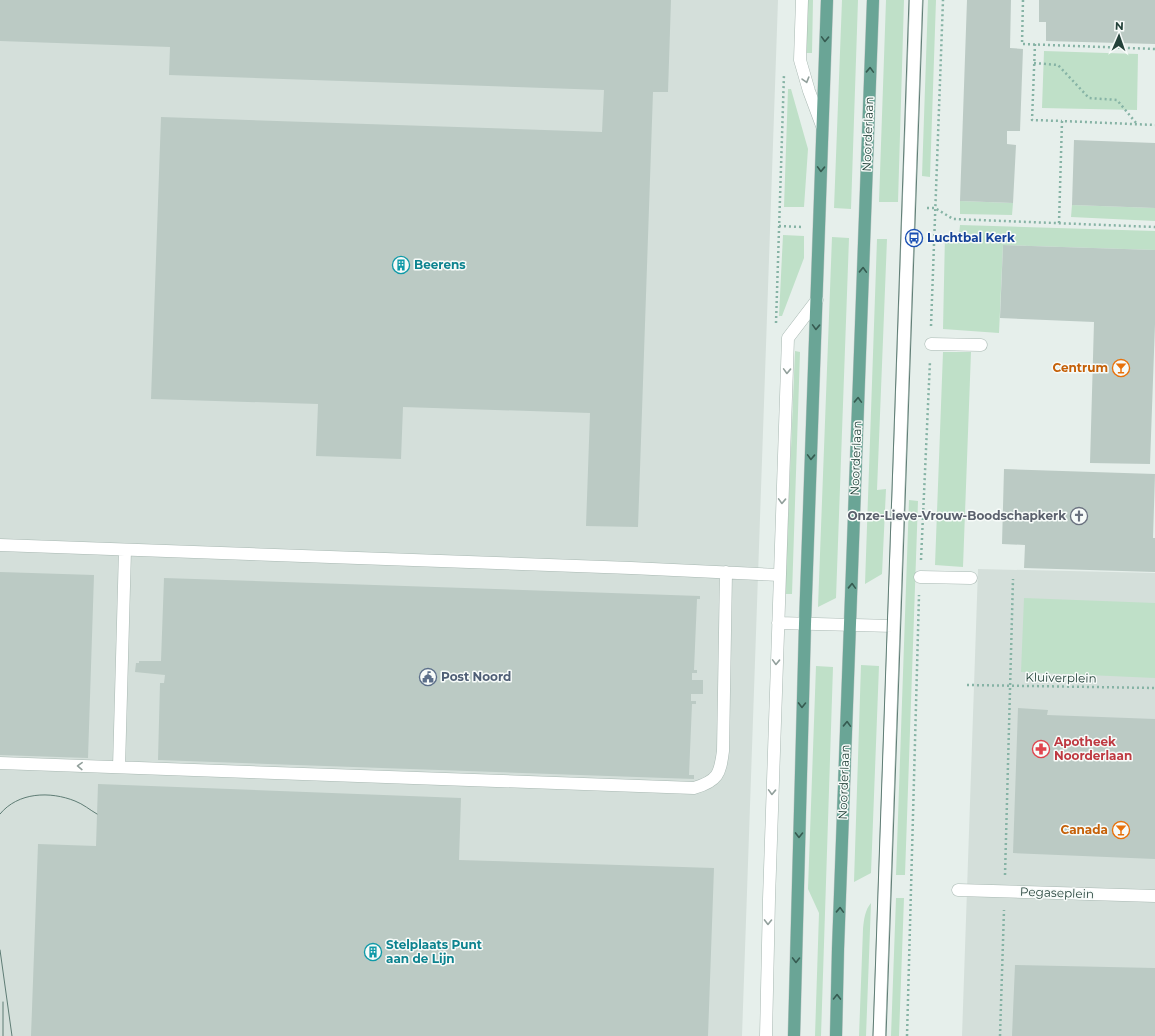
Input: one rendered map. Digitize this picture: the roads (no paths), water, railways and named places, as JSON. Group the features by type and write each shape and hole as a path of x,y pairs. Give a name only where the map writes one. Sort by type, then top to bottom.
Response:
{"main road":[{"path":"794,1036 804,624 827,0"},
{"name":"Noorderlaan","path":"836,1036 873,0"}],"street":[{"path":"802,0 800,60 809,91 822,126"},
{"path":"879,1036 916,0"},
{"path":"766,1036 769,892 788,338 817,300"},
{"path":"931,344 982,345"},
{"path":"0,545 780,575"},
{"path":"119,767 125,550"},
{"path":"0,763 694,788 708,784 716,776 720,767 723,751 726,572"},
{"path":"920,577 971,578"},
{"path":"778,623 893,626"},
{"name":"Pegaseplein","path":"958,890 1155,896"}],"tram line":[{"path":"873,1036 909,0"},
{"path":"886,1036 923,0"},
{"path":"0,814 16,801 45,795 75,801 97,814"},
{"path":"0,950 12,1036"},
{"path":"3,1002 3,1036"}],"place":[{"name":"Luchtbal Kerk","path":"914,238"},
{"name":"Beerens","path":"401,265"},
{"name":"Centrum","path":"1121,368"},
{"name":"Onze-Lieve-Vrouw-Boodschapkerk","path":"1079,516"},
{"name":"Post Noord","path":"428,677"},
{"name":"Apotheek Noorderlaan","path":"1041,749"},
{"name":"Canada","path":"1121,830"},
{"name":"Stelplaats Punt aan de Lijn","path":"373,952"}]}
